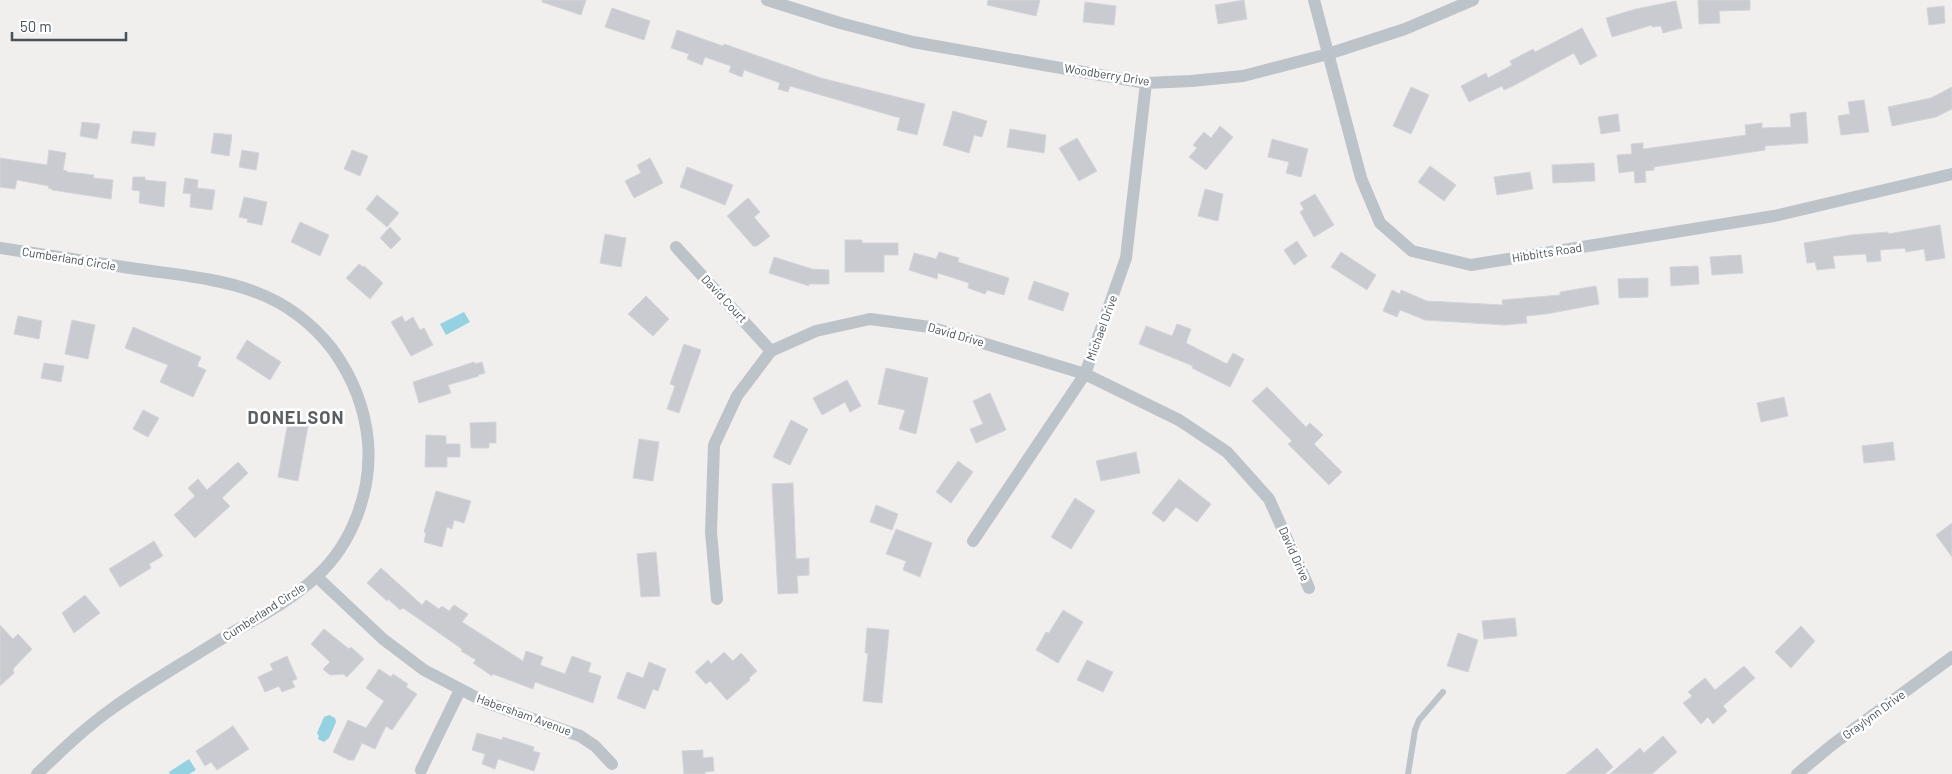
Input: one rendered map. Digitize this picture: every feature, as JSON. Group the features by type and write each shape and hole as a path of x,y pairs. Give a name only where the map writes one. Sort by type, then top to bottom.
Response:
{"street":[{"name":"Woodberry Drive","path":"767,0 840,23 913,42 1146,82 1191,81 1243,76 1328,54 1405,29 1473,0"},
{"name":"Hibbitts Road","path":"1314,0 1361,178 1380,223 1412,251 1471,265 1774,216 1952,174"},
{"name":"Michael Drive","path":"972,541 1085,374 1126,258 1146,82"},
{"name":"David Court","path":"676,247 772,351"},
{"name":"Cumberland Circle","path":"0,248 200,277 230,284 280,302 316,330 343,364 358,394 366,425 369,454 365,488 354,523 338,550 317,577 267,612 112,708 37,774"},
{"name":"David Drive","path":"717,599 711,532 714,445 737,396 772,351 816,330 870,319 930,326 1085,374 1179,420 1227,452 1269,499 1309,588"},
{"name":"Habersham Avenue","path":"317,577 398,651 424,670 460,690 513,714 580,736 595,746 612,764"},
{"name":"Graylynn Drive","path":"1797,774 1832,745 1952,657"},
{"path":"421,770 460,690"}],"lane":[{"path":"1408,774 1415,730 1419,720 1443,692"}],"water":[{"path":"464,312 470,322 446,335 440,324"},
{"path":"329,715 335,718 336,722 329,738 324,742 318,739 317,733 324,717"},
{"path":"189,759 196,770 189,774 170,774 169,772"}],"building":[{"path":"542,0 586,0 581,15 542,2"},
{"path":"988,0 1040,0 1036,16 987,5"},
{"path":"1244,0 1247,19 1218,24 1215,5"},
{"path":"1698,0 1750,0 1750,10 1719,11 1720,23 1699,24"},
{"path":"1676,1 1682,28 1663,33 1661,26 1652,27 1652,25 1612,37 1606,18 1636,9"},
{"path":"1085,2 1116,6 1114,25 1083,22"},
{"path":"1944,6 1945,23 1929,25 1927,8"},
{"path":"612,8 650,21 644,40 605,27"},
{"path":"1582,28 1597,56 1580,65 1574,53 1513,86 1504,90 1502,86 1469,102 1461,86 1486,73 1488,78 1512,65 1510,61 1533,49 1535,52"},
{"path":"677,30 723,46 724,44 821,78 925,104 917,135 897,130 900,118 790,86 788,92 778,89 780,83 744,70 742,77 729,72 731,66 705,57 702,65 687,59 689,54 671,48"},
{"path":"1411,87 1429,95 1411,134 1393,126"},
{"path":"1952,87 1952,109 1936,117 1892,126 1888,107 1931,98"},
{"path":"1864,100 1869,132 1841,135 1838,116 1850,114 1848,102"},
{"path":"953,111 987,121 982,137 974,135 969,153 943,145"},
{"path":"1806,112 1808,143 1765,146 1765,150 1654,167 1654,170 1645,171 1646,182 1635,183 1634,171 1619,173 1617,155 1632,154 1631,144 1643,143 1643,149 1746,135 1745,125 1762,123 1762,128 1791,127 1790,114"},
{"path":"1618,114 1620,131 1601,134 1598,117"},
{"path":"82,122 100,124 97,139 80,136"},
{"path":"1220,126 1233,137 1206,170 1189,157 1197,148 1193,145 1204,132 1211,138"},
{"path":"1010,129 1046,135 1044,153 1007,147"},
{"path":"133,131 156,133 154,146 131,143"},
{"path":"214,133 232,135 229,156 211,153"},
{"path":"1077,138 1097,171 1079,181 1059,148"},
{"path":"1272,139 1308,149 1301,177 1286,173 1289,162 1268,157"},
{"path":"49,150 66,153 63,170 67,172 94,175 93,178 113,180 111,199 52,190 48,188 49,186 17,180 15,189 0,187 0,158 47,165"},
{"path":"242,150 259,153 256,170 239,167"},
{"path":"352,150 368,156 360,176 344,169"},
{"path":"650,158 663,183 634,198 625,181 641,173 637,165"},
{"path":"1594,163 1595,181 1553,183 1552,165"},
{"path":"1430,166 1456,185 1444,201 1418,182"},
{"path":"687,167 733,185 725,205 680,187"},
{"path":"1530,172 1533,189 1497,195 1494,177"},
{"path":"133,177 145,177 145,180 166,182 164,207 139,203 140,191 132,190"},
{"path":"185,178 198,180 197,188 215,190 212,210 190,207 191,194 183,193"},
{"path":"1205,189 1223,194 1218,221 1198,216"},
{"path":"1315,194 1334,225 1314,237 1300,212 1304,209 1300,203"},
{"path":"377,195 399,213 387,227 366,209"},
{"path":"244,197 267,202 262,225 247,222 248,219 239,217"},
{"path":"748,198 760,212 754,217 770,236 757,246 753,246 727,216"},
{"path":"300,222 329,235 320,256 291,242"},
{"path":"1940,225 1945,258 1926,261 1924,249 1906,252 1905,248 1880,250 1881,261 1867,262 1866,254 1833,256 1835,268 1817,270 1815,262 1807,263 1804,243 1851,235 1888,232 1888,234"},
{"path":"390,227 401,239 391,249 380,238"},
{"path":"605,234 626,238 621,267 600,263"},
{"path":"845,240 862,240 862,243 898,243 898,255 884,255 884,272 845,272"},
{"path":"1297,241 1307,256 1294,265 1284,250"},
{"path":"939,252 959,258 958,262 1009,278 1004,295 987,290 985,294 968,288 969,283 938,273 937,279 909,270 914,253 936,259"},
{"path":"1341,252 1376,275 1367,290 1331,267"},
{"path":"1741,255 1743,273 1712,275 1710,257"},
{"path":"774,257 812,269 829,270 829,284 809,284 809,286 769,273"},
{"path":"359,264 364,266 383,283 370,299 346,278"},
{"path":"1698,266 1699,284 1671,286 1670,267"},
{"path":"1648,278 1648,297 1619,298 1618,279"},
{"path":"1034,281 1069,293 1063,311 1028,299"},
{"path":"1596,286 1599,304 1526,316 1527,323 1505,325 1425,320 1400,310 1397,317 1383,311 1392,290 1400,294 1401,290 1427,301 1503,305 1502,300 1560,295 1560,292"},
{"path":"646,296 669,319 653,336 628,314"},
{"path":"18,316 42,321 39,339 14,334"},
{"path":"402,316 405,322 413,317 420,330 424,328 433,345 411,356 391,322"},
{"path":"72,320 95,325 88,359 65,354"},
{"path":"1177,324 1191,329 1186,343 1227,364 1233,353 1244,359 1230,387 1192,368 1193,366 1139,344 1146,326 1172,336"},
{"path":"133,327 201,357 197,366 206,370 193,397 160,382 168,365 125,348"},
{"path":"247,340 281,362 270,380 236,358"},
{"path":"684,344 701,350 679,413 667,409 675,386 670,384"},
{"path":"474,362 475,364 482,362 485,373 448,385 451,393 419,403 413,382"},
{"path":"44,363 64,366 61,382 41,378"},
{"path":"886,368 928,378 916,434 899,429 905,410 878,404"},
{"path":"847,380 861,406 850,412 845,402 822,415 813,398"},
{"path":"1267,387 1306,427 1310,423 1323,435 1314,444 1342,472 1329,485 1288,444 1292,441 1252,401"},
{"path":"990,393 1006,430 976,443 970,429 983,424 973,401"},
{"path":"1784,397 1788,416 1761,422 1757,403"},
{"path":"143,410 159,418 148,437 133,429"},
{"path":"791,420 808,429 790,465 773,457"},
{"path":"288,422 308,426 298,481 278,477"},
{"path":"496,422 496,443 489,443 489,448 471,448 470,423"},
{"path":"426,435 446,436 446,444 460,444 460,457 447,457 447,467 425,467"},
{"path":"639,439 659,442 653,481 633,478"},
{"path":"1893,442 1895,460 1864,463 1862,446"},
{"path":"1136,452 1140,473 1101,481 1096,461"},
{"path":"958,461 973,472 951,503 936,492"},
{"path":"238,462 248,473 222,498 230,506 195,538 174,515 195,496 188,488 198,479 207,490"},
{"path":"1179,479 1211,504 1197,522 1176,507 1164,522 1152,513"},
{"path":"793,483 796,559 809,558 809,575 797,576 798,593 778,594 772,484"},
{"path":"436,491 471,501 464,523 454,520 452,529 447,527 442,547 424,542 426,533 424,532"},
{"path":"1075,498 1095,511 1071,549 1051,537"},
{"path":"876,505 898,514 892,530 870,522"},
{"path":"1952,523 1952,557 1936,535"},
{"path":"896,529 932,543 920,577 903,570 906,561 886,554"},
{"path":"154,541 163,556 149,564 151,568 120,587 109,569"},
{"path":"656,552 660,596 641,597 637,554"},
{"path":"381,568 422,605 426,600 439,609 442,606 449,611 454,605 468,614 462,622 523,661 526,651 543,657 540,665 565,674 572,656 591,663 588,672 601,676 593,703 535,682 533,689 493,674 492,676 473,663 476,660 461,651 462,649 403,608 400,610 388,599 387,601 367,583"},
{"path":"85,595 100,613 74,633 62,613"},
{"path":"1063,610 1083,622 1058,663 1036,650 1046,632 1049,633"},
{"path":"1515,618 1517,636 1484,639 1482,621"},
{"path":"0,625 13,639 18,634 32,649 13,669 14,673 0,686"},
{"path":"1801,626 1815,641 1791,668 1775,652"},
{"path":"867,628 889,630 882,703 863,701 868,653 865,653"},
{"path":"324,629 349,649 351,647 364,659 347,677 343,674 330,675 323,669 330,662 311,644"},
{"path":"1458,633 1478,640 1468,672 1447,666"},
{"path":"724,652 733,661 741,653 757,671 749,678 750,680 727,700 710,681 706,684 695,672 708,660 711,664"},
{"path":"287,656 297,679 292,681 295,687 282,692 279,686 265,692 258,677 273,670 270,664"},
{"path":"1087,660 1113,672 1103,692 1077,680"},
{"path":"649,662 666,669 658,691 653,689 645,709 617,698 627,672 643,678"},
{"path":"1744,666 1755,678 1723,706 1727,711 1713,724 1708,717 1701,724 1683,703 1692,696 1688,692 1705,678 1715,690"},
{"path":"379,669 391,677 393,674 408,684 406,687 417,694 392,730 386,726 375,749 362,743 354,760 349,760 333,752 348,720 366,728 384,701 366,688"},
{"path":"233,726 249,749 217,770 211,762 205,766 196,751"},
{"path":"477,733 502,740 503,737 534,747 533,751 540,753 534,771 498,759 495,769 482,764 485,754 472,750"},
{"path":"1663,736 1677,752 1652,774 1610,774 1640,748 1644,753"},
{"path":"1597,748 1613,767 1605,774 1566,774"},
{"path":"703,750 703,758 713,757 714,771 705,772 705,774 684,774 682,751"}],"district":[{"name":"DONELSON","path":"296,418"}]}
